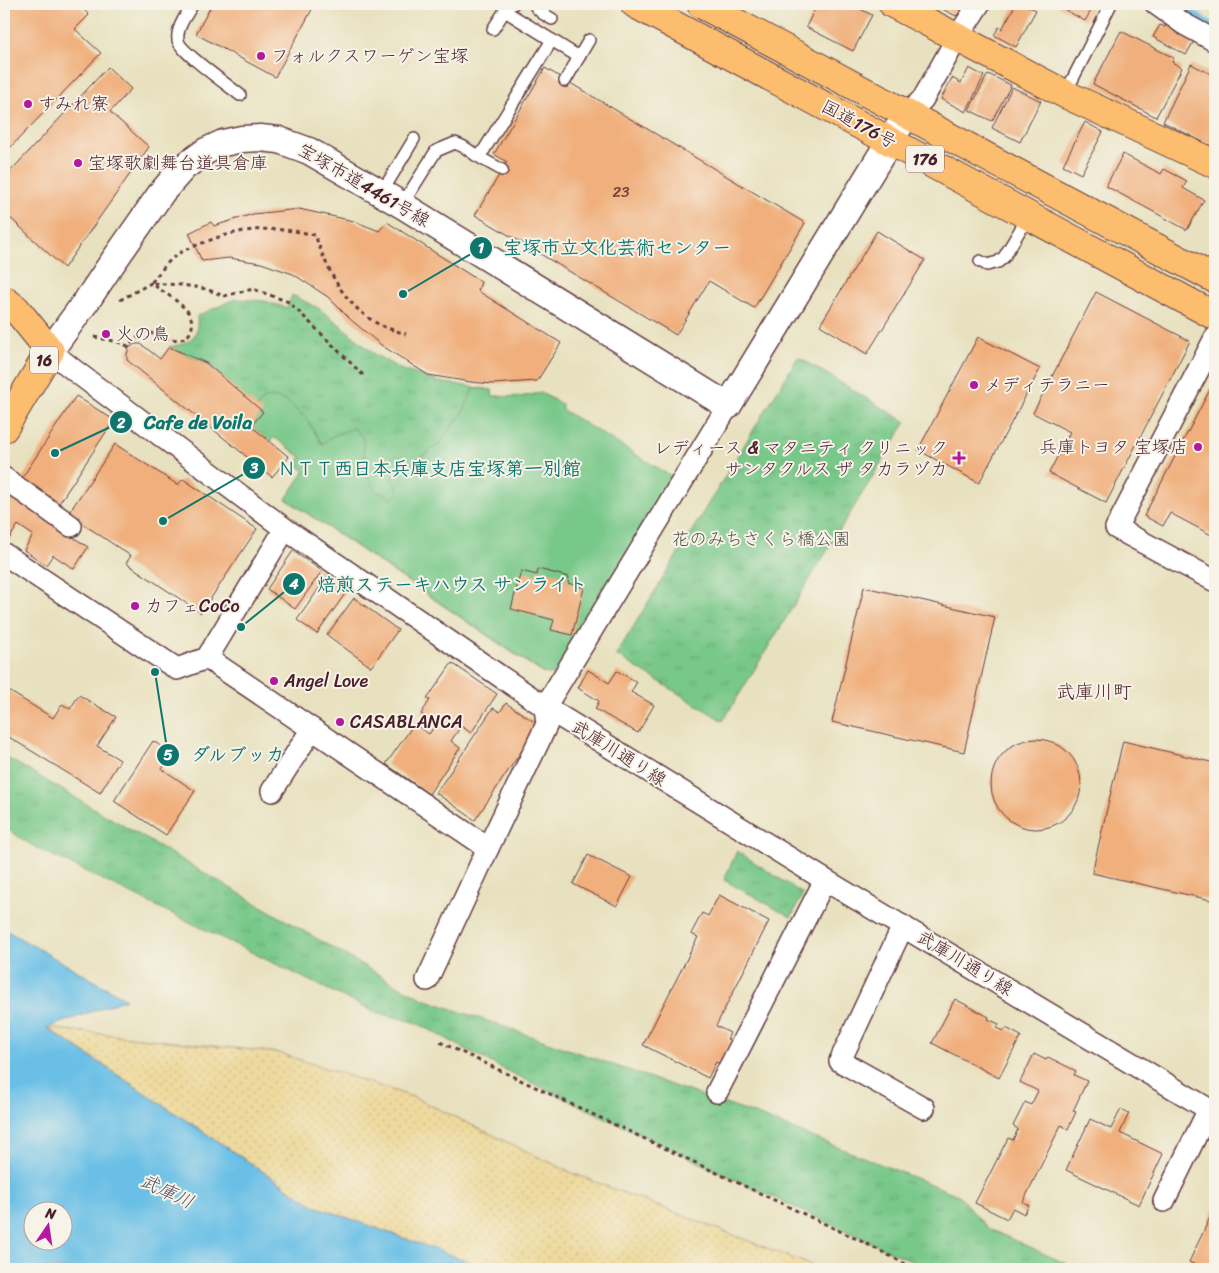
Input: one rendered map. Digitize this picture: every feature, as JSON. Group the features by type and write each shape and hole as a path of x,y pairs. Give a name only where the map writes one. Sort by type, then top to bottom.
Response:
{"main road":[{"name":"国道176号","path":"635,4 1215,316"},
{"name":"国道176号","path":"701,4 1215,279"},
{"path":"893,4 1066,94 1215,164"},
{"name":"16","path":"4,300 16,309 50,350 4,428"}],"street":[{"path":"427,980 547,724 545,707 890,140 907,114 923,99 957,38 979,4"},
{"path":"1156,4 1184,24 1215,41"},
{"name":"宝塚市道4461号線","path":"50,350 162,192 184,167 206,150 223,143 260,138 279,140 310,151 392,199 728,406"},
{"path":"1215,338 1116,528 1215,581"},
{"name":"武庫川通り線","path":"50,350 75,371 285,529 545,707 825,880 1212,1111"},
{"path":"4,478 71,526"},
{"path":"4,554 177,669 207,658 285,529"},
{"path":"207,658 488,848"},
{"path":"272,791 312,729"},
{"path":"717,1092 825,880"},
{"path":"903,926 840,1061 924,1108"},
{"path":"1164,1201 1212,1111"}],"lane":[{"path":"193,4 180,28 178,41 195,60 240,95"},
{"path":"536,4 536,7 542,13 552,18"},
{"path":"1066,94 1111,4"},
{"path":"492,29 509,7 552,40 579,56"},
{"path":"477,156 484,150 552,40"},
{"path":"566,81 589,40"},
{"path":"392,199 414,139"},
{"path":"392,199 436,151 456,143 502,170"},
{"path":"980,261 987,265 998,262 1004,257 1029,215"}],"path":[{"path":"117,302 151,283 174,257 195,246 220,236 244,230 273,229 315,235 325,263 341,290 360,312 381,326 406,334"},
{"path":"94,337 118,342 128,347 145,331 163,338 176,340 187,336 192,330 193,322 188,313 151,283"},
{"path":"151,283 206,289 224,296 254,289 289,302 363,375"},
{"path":"440,1042 854,1237 915,1269"}],"green space":[{"path":"292,295 318,308 374,354 400,369 439,382 492,390 492,396 520,397 541,393 563,405 561,408 544,674 286,499 305,471 297,465 301,457 274,437 262,412 206,363 169,347 183,344 192,339 195,335 197,316 235,299 265,301 287,308"},
{"name":"花のみちさくら橋公園","path":"798,357 906,422 723,721 616,655"},
{"path":"474,388 492,390 492,396 520,397 541,393 563,405 561,409 676,479 557,676 544,673 286,499 305,471 297,465 301,457 274,437 270,442 251,426 262,412 257,407 264,399 273,397 287,401 306,418 322,444 331,437 353,428 363,437 365,472 376,491 393,499 400,493 391,478 438,445 463,412"},
{"path":"4,756 393,983 424,999 757,1115 958,1195 987,1228 1078,1269 928,1269 503,1069 417,1023 372,1011 31,845 4,827"},
{"path":"737,851 803,894 791,917 724,880"}],"sand":[{"path":"47,1028 279,1053 413,1097 572,1173 821,1269 489,1269 315,1206"}],"water":[{"name":"武庫川","path":"4,929 126,999 47,1028 315,1206 489,1269 4,1269"}],"building":[{"name":"すみれ寮","path":"14,4 78,4 89,15 75,29 101,53 4,154 4,15"},
{"name":"フォルクスワーゲン宝塚","path":"212,4 315,4 275,77 196,34"},
{"path":"817,4 850,4 872,15 853,51 806,27"},
{"path":"932,4 969,4 956,16"},
{"path":"1016,4 1024,4 1036,10 1016,47 994,35 999,27 1002,29"},
{"path":"1055,4 1095,4 1085,21"},
{"path":"1167,23 1195,39 1186,55 1153,37 1160,25 1165,27"},
{"path":"1121,31 1174,58 1172,62 1182,68 1156,117 1093,84"},
{"path":"1191,64 1211,74 1215,66 1215,148 1163,122"},
{"name":"宝塚歌劇舞台道具倉庫","path":"108,67 131,89 110,112 149,147 64,268 4,212 4,178"},
{"path":"545,68 805,223 754,308 709,281 676,335 475,215 507,162 494,154"},
{"path":"969,68 984,76 966,112 941,99 952,78 961,83"},
{"path":"988,74 1011,85 992,121 969,110"},
{"path":"1012,87 1041,101 1020,142 992,128"},
{"path":"1085,122 1103,132 1081,174 1063,165"},
{"path":"1123,154 1161,174 1164,169 1187,181 1183,188 1204,200 1187,230 1106,186"},
{"path":"299,209 354,221 379,231 387,222 481,282 478,291 561,343 537,381 492,384 428,375 381,345 350,319 328,297 293,274 261,263 229,258 202,261 189,233 211,222 214,226 253,214"},
{"path":"877,231 925,260 867,354 820,325"},
{"path":"1096,292 1190,341 1106,503 1049,473 1070,432 1033,413"},
{"path":"978,337 1040,369 979,483 918,450"},
{"path":"135,344 141,344 160,359 169,347 206,363 263,412 251,426 289,457 272,477 127,360 129,348"},
{"name":"兵庫トヨタ 宝塚店","path":"1215,380 1215,537 1170,513 1163,526 1144,516"},
{"path":"76,396 114,420 58,505 20,481"},
{"path":"115,444 178,485 183,479 257,529 201,613 126,563 131,556 68,514"},
{"path":"8,494 88,547 74,569 53,555 46,565 24,550 33,535 18,525 7,542 4,540 4,501"},
{"path":"293,551 322,571 295,609 267,589"},
{"path":"538,569 569,577 568,583 584,588 572,635 551,630 554,620 511,609 521,571 537,575"},
{"path":"329,574 349,588 317,634 297,620"},
{"path":"864,587 995,617 964,752 832,722"},
{"path":"354,598 398,630 371,667 327,635"},
{"path":"452,663 497,694 471,733 461,726 451,741 460,748 429,794 386,764 414,724 429,734 436,724 421,714 430,700 427,699"},
{"path":"588,670 609,683 617,671 637,682 631,692 654,705 638,733 595,709 599,701 578,688"},
{"path":"4,688 53,718 62,704 70,709 79,695 116,717 97,746 120,760 100,793 4,734"},
{"path":"506,703 539,725 475,820 436,793 493,708 500,712"},
{"path":"1027,739 1045,739 1061,746 1074,759 1081,775 1081,793 1074,809 1061,822 1045,829 1027,829 1011,822 998,809 991,793 991,775 998,759 1011,746"},
{"path":"153,741 172,753 162,769 195,791 166,835 114,801"},
{"path":"1123,741 1215,763 1215,901 1092,873"},
{"path":"588,855 632,877 617,906 573,884"},
{"path":"719,895 769,921 716,1026 730,1033 727,1039 731,1041 719,1063 716,1062 708,1078 643,1045 698,937 691,934 702,913 708,916"},
{"path":"955,999 989,1017 988,1019 999,1024 997,1028 1004,1031 1006,1028 1021,1036 999,1078 932,1043"},
{"path":"1034,1054 1046,1060 1048,1057 1076,1071 1074,1075 1087,1081 1073,1111 1076,1112 1068,1129 1061,1125 1023,1202 1029,1205 1024,1214 1013,1208 1007,1219 975,1203 1008,1138 1013,1140 1018,1129 1013,1126 1025,1102 1031,1105 1038,1091 1020,1082"},
{"path":"1121,1109 1129,1113 1120,1133 1163,1154 1139,1205 1066,1170 1090,1119 1111,1129"},
{"path":"1215,1207 1215,1269 1204,1269 1189,1262"}],"waterway":[{"path":"1177,4 1215,29"}],"place":[{"name":"フォルクスワーゲン宝塚","path":"261,56"},
{"name":"すみれ寮","path":"28,104"},
{"name":"宝塚歌劇舞台道具倉庫","path":"78,163"},
{"name":"宝塚市立文化芸術センター","path":"403,294"},
{"name":"火の鳥","path":"106,334"},
{"name":"メディテラニー","path":"974,385"},
{"name":"兵庫トヨタ 宝塚店","path":"1198,447"},
{"name":"Cafe de Voila","path":"55,453"},
{"name":"レディース & マタニティ クリニック サンタクルス ザ タカラヅカ","path":"959,458"},
{"name":"ＮＴＴ西日本兵庫支店宝塚第一別館","path":"163,521"},
{"name":"カフェCoCo","path":"135,606"},
{"name":"焙煎ステーキハウス サンライト","path":"241,627"},
{"name":"ダルブッカ","path":"155,672"},
{"name":"Angel Love","path":"274,681"},
{"name":"CASABLANCA","path":"340,722"}],"district":[{"name":"武庫川町","path":"1094,691"}]}
